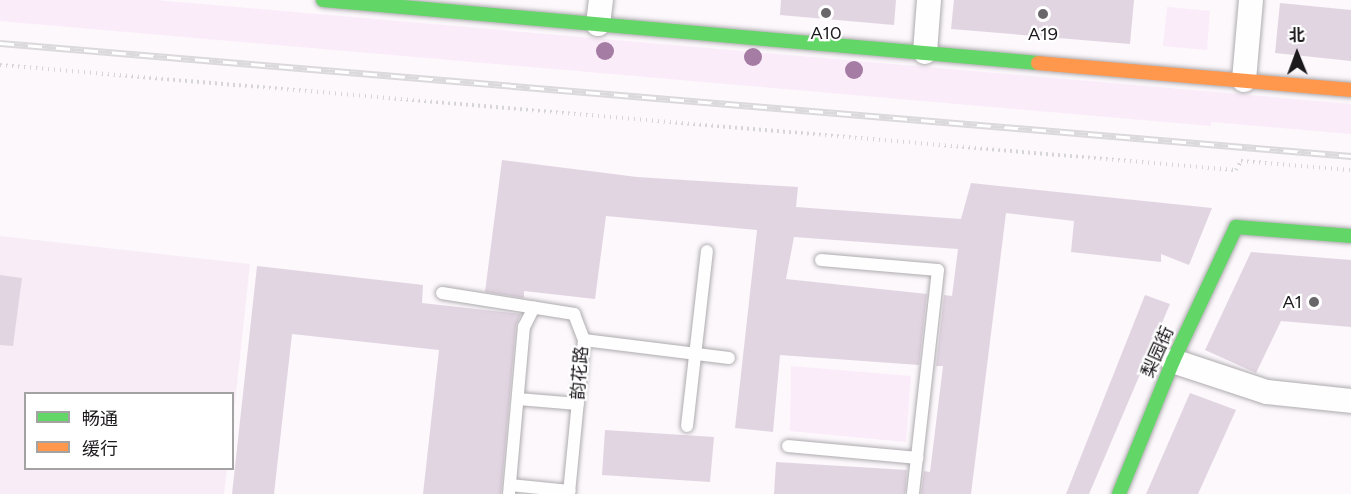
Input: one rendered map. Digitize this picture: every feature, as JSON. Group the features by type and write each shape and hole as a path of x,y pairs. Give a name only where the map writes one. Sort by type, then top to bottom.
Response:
{"street":[{"path":"323,0 1351,90"},
{"path":"598,24 601,0"},
{"path":"925,52 929,0"},
{"path":"1244,80 1251,0"},
{"name":"梨园街","path":"1119,494 1173,361 1236,226 1351,236"},
{"path":"1173,361 1267,392 1351,401"}],"lane":[{"path":"687,426 707,251"},
{"path":"821,260 938,270 913,494"},
{"name":"韵花路","path":"442,293 574,314 584,340 570,492"},
{"path":"534,307 524,327 509,490 570,492"},
{"path":"584,340 729,358"},
{"path":"518,399 578,404"},
{"path":"788,446 917,458"}],"path":[{"path":"0,65 1236,171 1241,161 1351,170"}],"shaded area":[{"path":"0,0 156,0 1351,104 1351,134 1211,122 1211,126 0,21"},
{"path":"1167,7 1210,11 1207,50 1163,46"},
{"path":"0,236 250,264 234,412 234,392 24,392 24,470 227,470 224,494 0,494"},
{"path":"791,366 911,376 906,442 790,431"}],"building":[{"name":"A10","path":"781,0 896,0 894,25 780,15"},
{"name":"A19","path":"954,0 1134,0 1130,44 951,29"},
{"path":"1280,3 1351,10 1351,61 1275,53"},
{"path":"502,160 637,177 798,187 796,207 961,219 971,183 1212,208 1189,265 1161,254 1161,262 1071,252 1074,221 1006,213 971,494 921,494 924,471 930,472 943,366 936,366 944,295 952,296 958,249 794,237 786,279 927,294 919,365 780,355 773,432 735,428 757,230 606,216 595,299 524,291 524,298 485,292"},
{"path":"1251,252 1351,260 1351,327 1281,321 1256,373 1205,350"},
{"path":"257,266 423,285 422,303 521,314 516,326 501,494 423,494 439,350 292,334 274,494 232,494"},
{"path":"0,275 22,278 13,346 0,345"},
{"path":"1145,295 1170,304 1089,494 1066,494"},
{"path":"1190,393 1236,410 1198,494 1146,494"},
{"path":"605,430 714,437 710,482 602,475"},
{"path":"776,462 907,470 905,494 774,494"}],"railway":[{"path":"0,43 1351,156"}],"traffic: fast":[{"path":"323,0 1038,63"},
{"path":"1119,494 1173,361 1236,227 1351,236"}],"traffic: slow":[{"path":"1038,63 1351,90"}],"place":[{"name":"A10","path":"826,13"},
{"name":"A19","path":"1043,14"},
{"name":"A1","path":"1314,302"}]}
